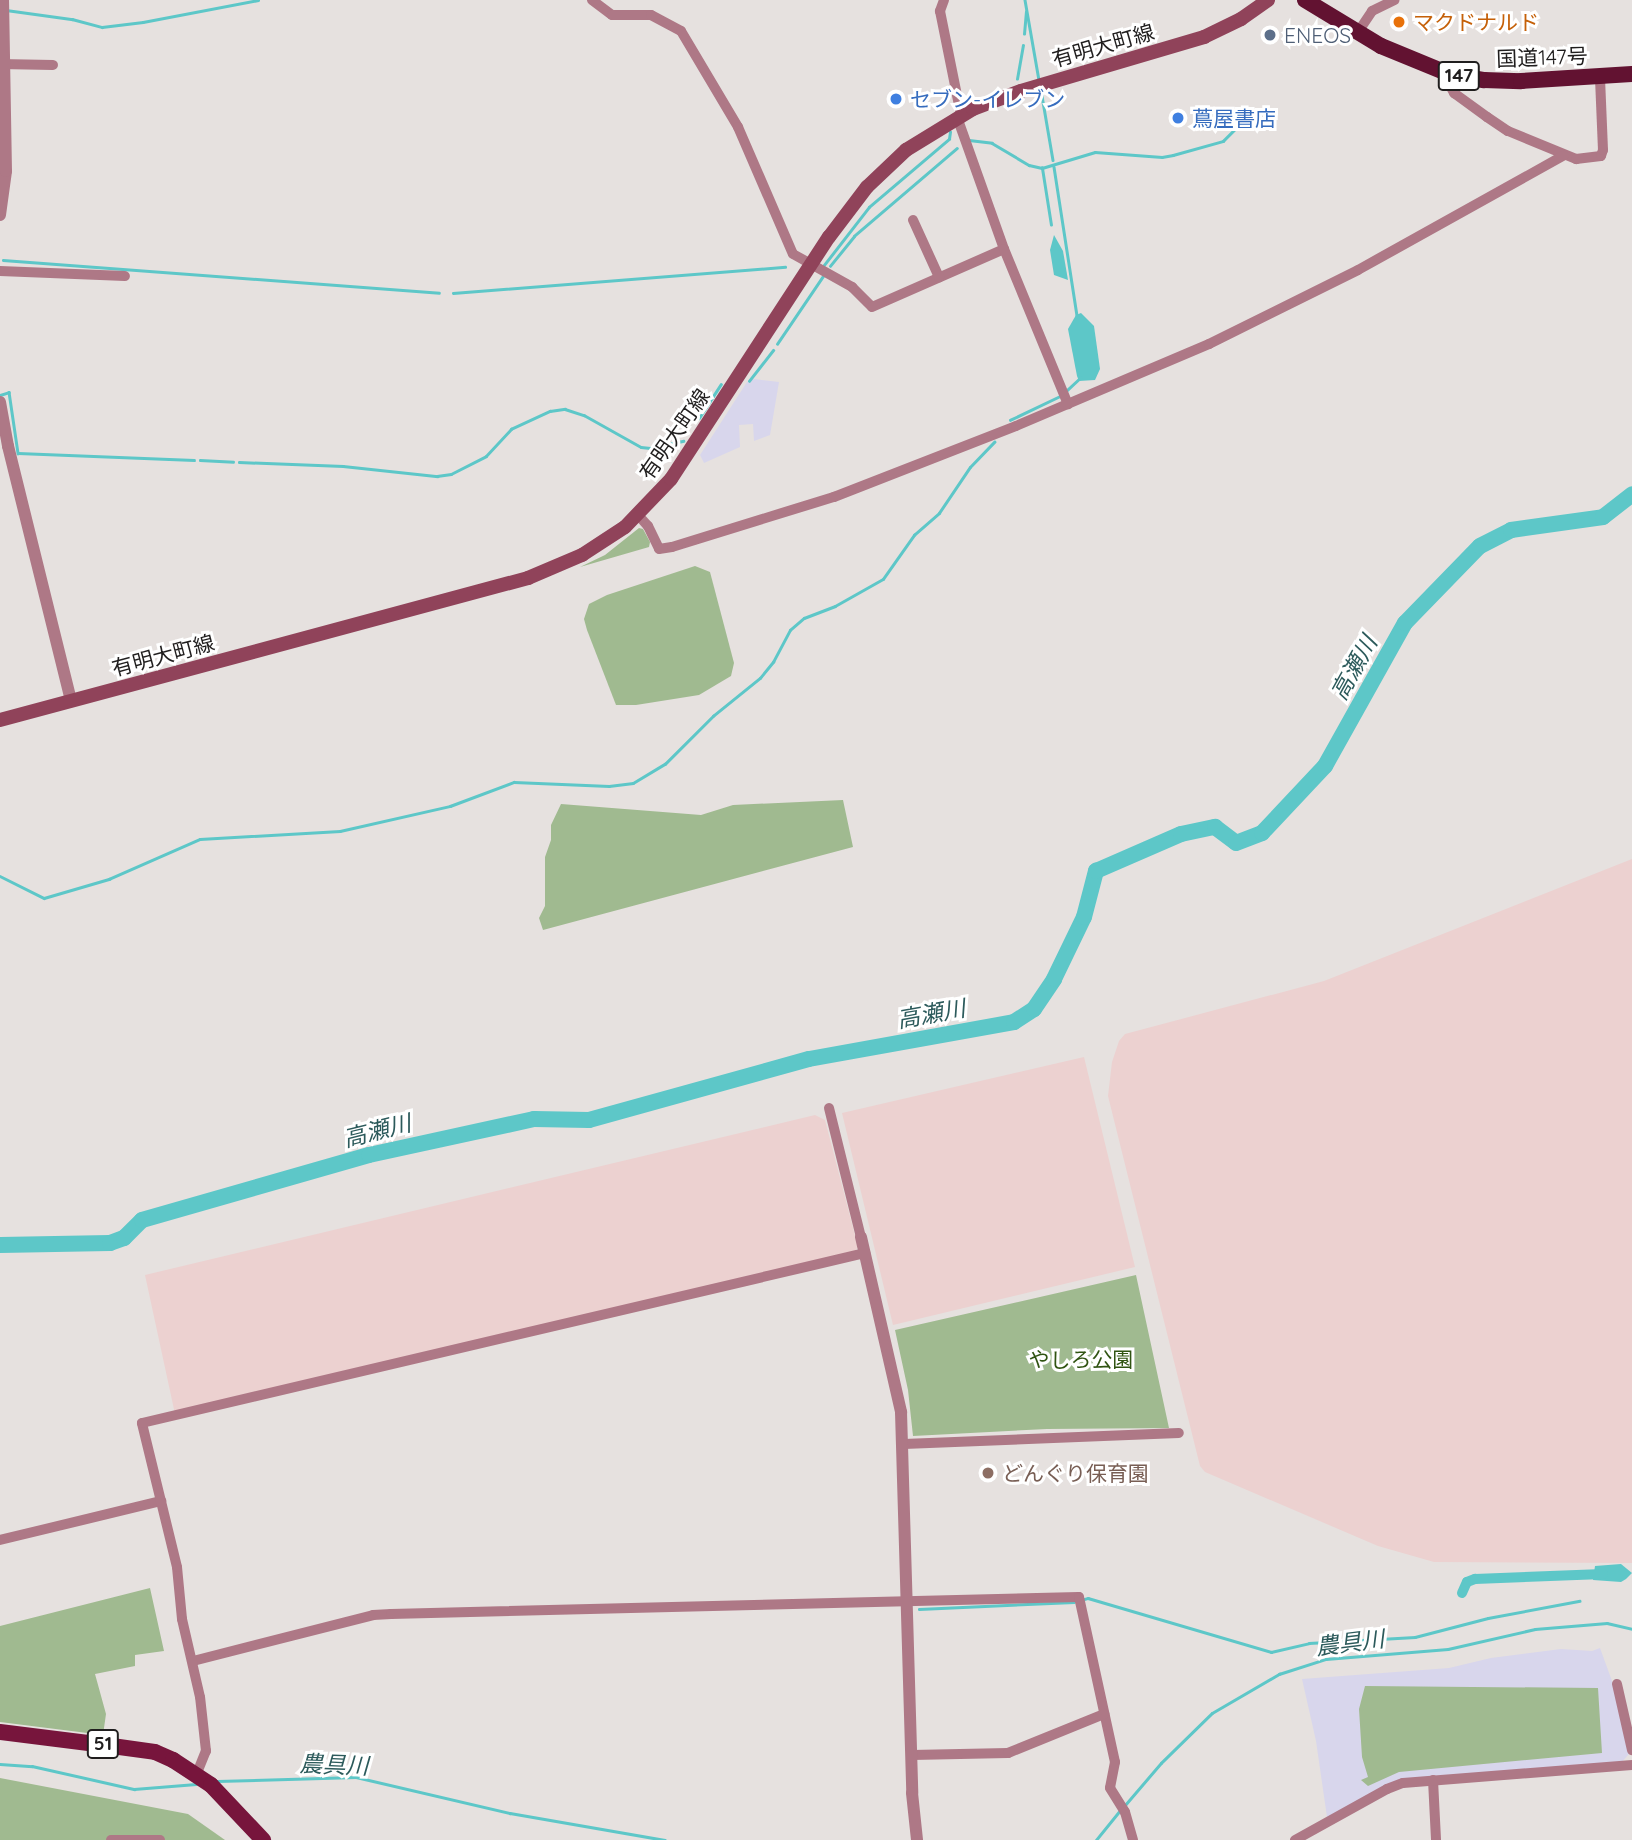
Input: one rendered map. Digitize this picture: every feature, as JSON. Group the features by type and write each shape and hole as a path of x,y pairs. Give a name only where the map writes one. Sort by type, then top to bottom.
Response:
{"highway":[{"name":"国道147号","path":"1305,0 1410,61 1449,74 1521,82 1632,74"}],"main road":[{"name":"有明大町線","path":"0,720 527,578 582,555 638,515 671,479 849,210 887,167 922,138 959,116 1031,88 1204,37 1241,19 1268,0"},
{"name":"51","path":"0,1732 155,1752 199,1775 220,1794 258,1838"}],"street":[{"path":"0,215 6,171 1,64 3,0"},
{"path":"592,0 612,15 651,15 681,30 738,127 793,254 852,286 872,307 1004,249"},
{"path":"944,0 940,11 959,116 1004,249 1068,404"},
{"path":"1358,32 1372,11 1395,0"},
{"path":"1,64 53,65"},
{"path":"1449,74 1447,82 1454,93 1487,117 1563,156 1576,159 1601,156 1604,150 1600,76"},
{"path":"638,515 648,526 659,549 834,497 1068,404 1209,344 1346,277 1563,156"},
{"path":"913,220 939,277"},
{"path":"0,271 125,276"},
{"path":"0,402 8,446 71,701"},
{"path":"830,1108 896,1379 904,1444 912,1755 917,1840"},
{"path":"199,1775 206,1751 193,1661 181,1619 177,1567 142,1423 865,1253"},
{"path":"904,1444 1179,1433"},
{"path":"0,1539 161,1501"},
{"path":"193,1661 373,1615 1079,1597 1116,1767 1110,1785 1111,1791 1125,1812 1133,1840"},
{"path":"1617,1684 1632,1749"},
{"path":"912,1755 1009,1753 1104,1714"},
{"path":"1295,1840 1394,1785 1632,1765"},
{"path":"1433,1780 1436,1840"},
{"path":"111,1840 160,1840"}],"shaded area":[{"path":"754,379 779,382 770,435 754,441 753,424 739,425 740,447 704,463 700,455 747,382"},
{"path":"1632,859 1632,1563 1434,1562 1378,1546 1205,1472 1200,1466 1108,1096 1112,1062 1119,1041 1125,1034 1324,981"},
{"path":"1084,1057 1135,1267 893,1325 842,1113"},
{"path":"815,1115 825,1120 858,1247 855,1251 175,1414 145,1275"},
{"path":"1600,1648 1616,1692 1629,1754 1621,1763 1413,1779 1327,1817 1316,1741 1302,1679 1449,1668 1491,1658 1561,1649 1592,1651"}],"green space":[{"path":"639,528 643,529 650,542 649,547 580,567 605,555"},
{"path":"695,566 710,572 734,663 731,676 699,695 636,705 616,705 584,619 589,604 607,595"},
{"path":"843,800 853,847 543,930 539,918 545,906 545,857 551,840 551,825 561,804 701,815 733,805"},
{"name":"やしろ公園","path":"1136,1275 1169,1428 1047,1429 913,1436 908,1390 895,1330"},
{"path":"150,1588 164,1651 135,1655 135,1666 95,1674 106,1714 103,1735 0,1722 0,1626"},
{"path":"1365,1686 1598,1688 1602,1753 1399,1772 1368,1786 1361,1780 1368,1777 1362,1757 1359,1709"},
{"path":"0,1778 188,1814 225,1840 0,1840"}],"water":[{"path":"1054,235 1063,251 1068,280 1054,275 1050,250"},
{"path":"1081,313 1094,326 1100,369 1095,380 1079,381 1077,376 1068,329 1076,315"},
{"path":"1621,1564 1632,1573 1621,1582 1593,1580 1595,1566"}],"waterway":[{"path":"6,10 72,19 102,27 258,0"},
{"path":"1025,0 1039,80"},
{"path":"1024,34 1026,12"},
{"path":"1017,79 1023,46"},
{"path":"1041,90 1053,160"},
{"path":"1051,225 1042,168 1095,152 1162,157 1173,155 1223,141 1242,122"},
{"path":"824,265 869,207 949,139 950,132"},
{"path":"969,140 992,143 1029,165 1042,168"},
{"path":"830,266 854,236 957,148"},
{"path":"1054,167 1077,316"},
{"path":"3,260 439,293"},
{"path":"453,293 785,267"},
{"path":"777,344 823,276"},
{"path":"749,381 773,350"},
{"path":"1065,392 1080,378"},
{"path":"699,418 721,384"},
{"path":"0,395 9,392 18,453 194,460"},
{"path":"1010,420 1060,396"},
{"path":"239,462 343,466 437,476 451,474 486,456 511,429 550,411 565,409 584,415 641,447 650,448 683,441"},
{"path":"0,876 44,898 109,879 200,839 340,831 450,806 514,782 609,786 633,783 665,764 713,716 760,678 773,662 790,630 804,618 835,606 883,579 914,535 939,513 970,467 994,442"},
{"path":"200,460 233,462"},
{"name":"高瀬川","path":"0,1245 110,1243 124,1238 142,1220 369,1155 534,1119 589,1120 809,1059 1014,1022 1034,1009 1054,979 1084,917 1096,871 1181,834 1215,827 1236,843 1262,833 1325,766 1405,623 1480,546 1511,530 1603,517 1632,494"},
{"path":"1462,1593 1467,1582 1475,1579 1603,1574"},
{"path":"1081,1600 1088,1598 1271,1652 1309,1643 1415,1637 1488,1618 1579,1601"},
{"path":"919,1609 1074,1602"},
{"name":"農具川","path":"1125,1805 1161,1763 1212,1713 1279,1674 1326,1659 1448,1649 1535,1629 1607,1623 1632,1629"},
{"name":"農具川","path":"0,1764 32,1766 134,1789 196,1784"},
{"name":"農具川","path":"217,1781 356,1777 510,1813 665,1840"},
{"name":"農具川","path":"1096,1840 1120,1810"}],"place":[{"name":"マクドナルド","path":"1399,22"},
{"name":"ENEOS","path":"1270,35"},
{"name":"セブン-イレブン","path":"896,99"},
{"name":"蔦屋書店","path":"1178,118"},
{"name":"どんぐり保育園","path":"988,1473"}]}
